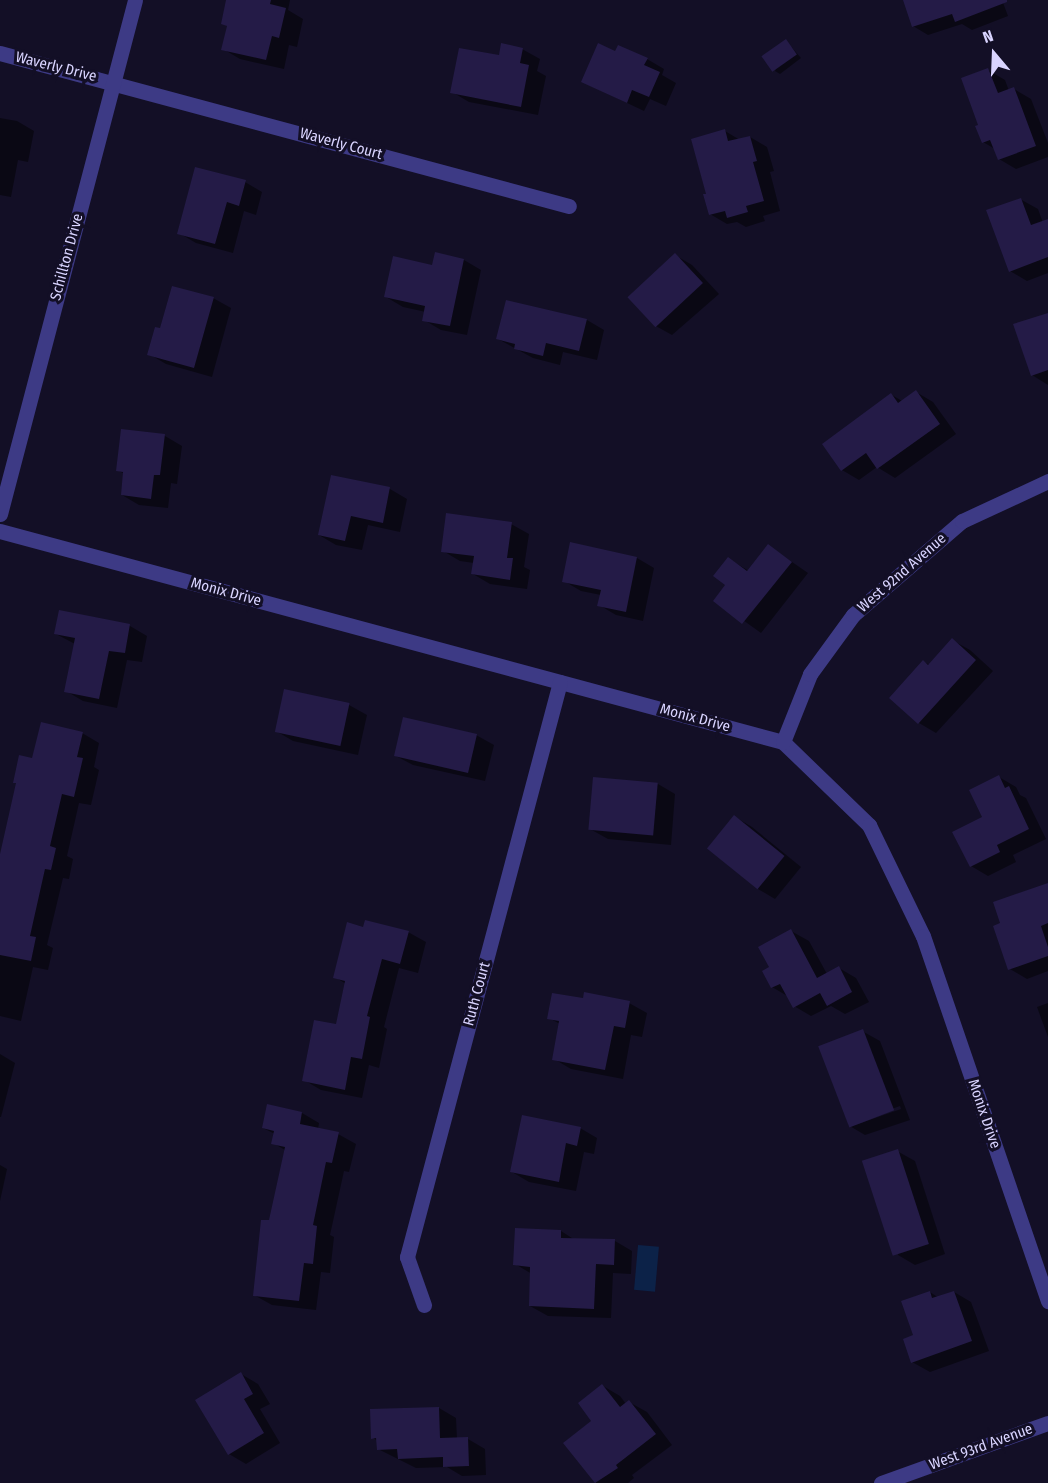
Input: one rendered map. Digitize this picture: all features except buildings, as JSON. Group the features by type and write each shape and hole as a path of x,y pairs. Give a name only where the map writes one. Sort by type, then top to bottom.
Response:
{"street":[{"name":"Schillton Drive","path":"0,514 135,0"},
{"name":"Waverly Drive","path":"0,53 113,82"},
{"name":"Waverly Court","path":"113,82 569,206"},
{"name":"West 92nd Avenue","path":"783,742 810,674 853,615 962,521 1048,481"},
{"name":"Monix Drive","path":"0,531 783,742 869,825 923,936 1048,1301"},
{"name":"Ruth Court","path":"424,1305 407,1257 561,682"},
{"name":"West 93rd Avenue","path":"881,1483 1048,1423"}],"water":[{"path":"638,1245 659,1247 655,1292 634,1290"}]}
